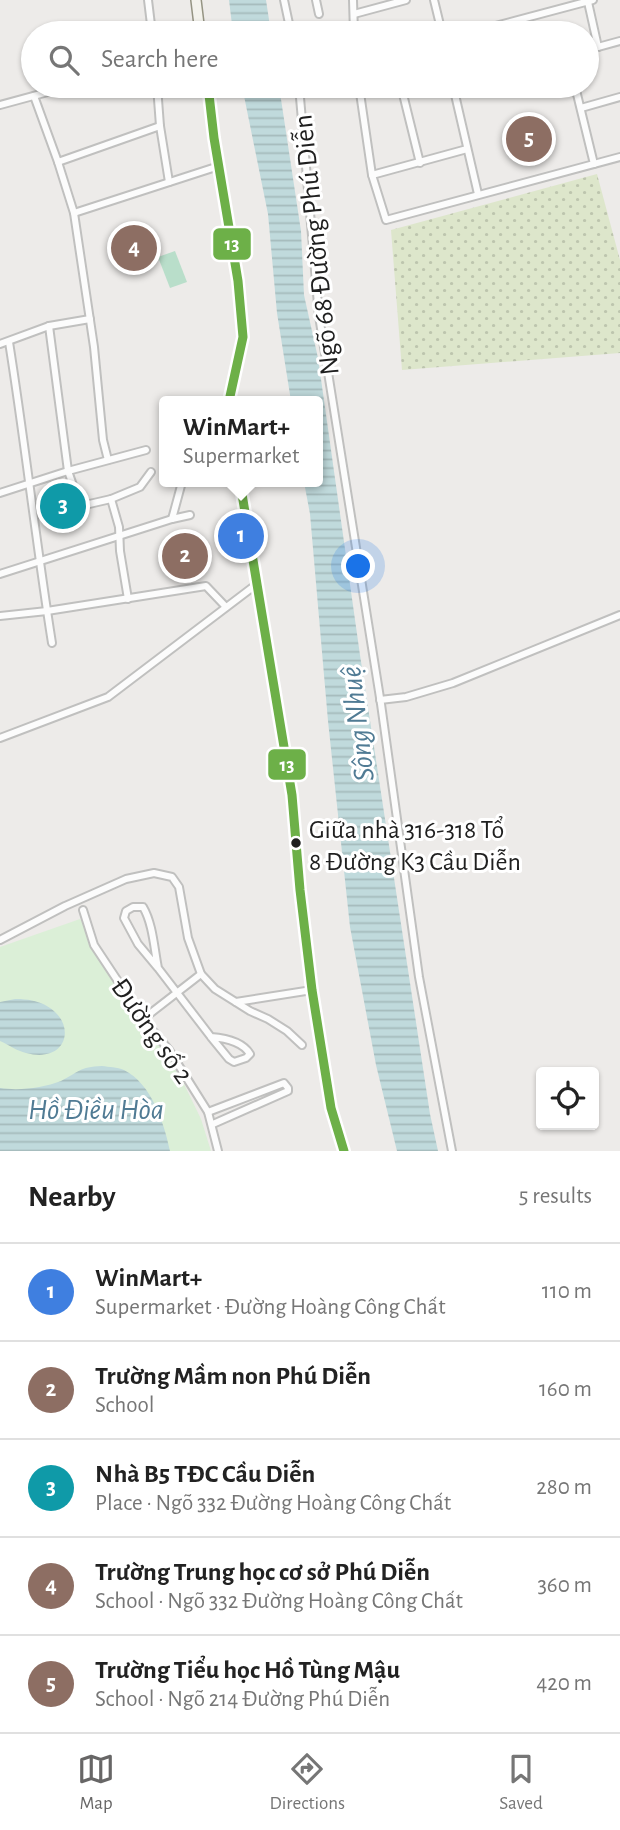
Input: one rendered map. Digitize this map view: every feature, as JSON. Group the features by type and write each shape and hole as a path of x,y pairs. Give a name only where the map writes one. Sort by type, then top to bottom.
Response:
{"street":[{"path":"148,0 151,21"},
{"path":"195,0 198,21"},
{"path":"284,0 288,21"},
{"path":"316,0 319,14"},
{"path":"353,0 354,21"},
{"path":"354,15 406,0"},
{"path":"434,0 439,21"},
{"path":"515,21 591,1 594,21"},
{"path":"599,47 620,41"},
{"path":"581,108 620,97"},
{"path":"0,105 26,98"},
{"path":"35,98 74,213 90,319 103,440 108,460"},
{"path":"158,98 169,182"},
{"path":"210,98 238,281 243,337 230,396"},
{"name":"Ngõ 68 Đường Phú Diễn","path":"300,98 318,316 380,700 419,977 452,1151"},
{"path":"361,98 372,175 386,220 620,157"},
{"path":"404,98 420,163"},
{"path":"456,98 478,194"},
{"path":"578,98 594,164"},
{"path":"58,162 160,126"},
{"path":"372,175 467,149"},
{"path":"74,213 219,166"},
{"path":"0,344 49,326 90,319"},
{"path":"49,326 68,471 75,491 85,505 111,499 141,487 151,472"},
{"path":"9,342 38,562 52,643"},
{"path":"0,493 146,450"},
{"path":"172,519 181,487"},
{"path":"241,487 292,795 312,990 331,1108 344,1151"},
{"path":"111,499 119,527 128,599"},
{"path":"0,574 190,515"},
{"path":"0,738 108,697 257,584"},
{"path":"0,616 206,586 226,607"},
{"path":"380,700 406,697 453,683 620,615"},
{"path":"0,940 65,906 126,879 154,873 172,877 179,887 188,938 201,974 215,989 287,1031 302,1045"},
{"path":"158,968 146,912 143,906 133,906 126,911 124,918 138,944 211,1037 234,1062 250,1054 237,1043 211,1037"},
{"name":"Đường số 2","path":"83,910 94,945 143,1019 169,1050 208,1112 218,1151"},
{"path":"143,1019 201,974"},
{"path":"236,1002 312,990"},
{"path":"208,1112 284,1083 288,1088 288,1091 213,1124"}],"green space":[{"path":"537,138 542,158 518,164 512,144"},
{"path":"597,174 620,260 620,353 402,370 391,230"},
{"path":"175,251 187,282 170,288 158,257"},
{"path":"80,919 183,1082 201,1119 211,1151 0,1151 0,947"}],"water":[{"path":"229,0 266,0 269,21 232,21"},
{"name":"Sông Nhuệ","path":"244,98 281,98 301,231 304,295 318,358 360,655 430,1114 438,1151 397,1151 376,1065 350,927 310,514 305,487 323,487 323,396 290,396 277,313 268,214"},
{"name":"Hồ Điều Hòa","path":"15,999 36,1002 52,1009 61,1019 65,1031 63,1042 56,1050 43,1055 26,1053 0,1041 0,1002"},
{"name":"Hồ Điều Hòa","path":"102,1066 124,1070 142,1085 155,1105 170,1151 0,1151 0,1088 23,1089 47,1085 84,1069"}],"transit line":[{"name":"13","path":"209,98 238,281 243,337 230,396"},
{"name":"13","path":"241,487 292,795 312,990 331,1108 344,1151"}],"place":[{"name":"Trường Tiểu học Hồ Tùng Mậu","path":"529,139"},
{"name":"Trường Trung học cơ sở Phú Diễn","path":"134,248"},
{"name":"Nhà B5 TĐC Cầu Diễn","path":"63,506"},
{"name":"WinMart+","path":"241,536"},
{"name":"Trường Mầm non Phú Diễn","path":"185,556"},
{"name":"Giữa nhà 316-318 Tổ 8 Đường K3 Cầu Diễn","path":"296,843"}]}
